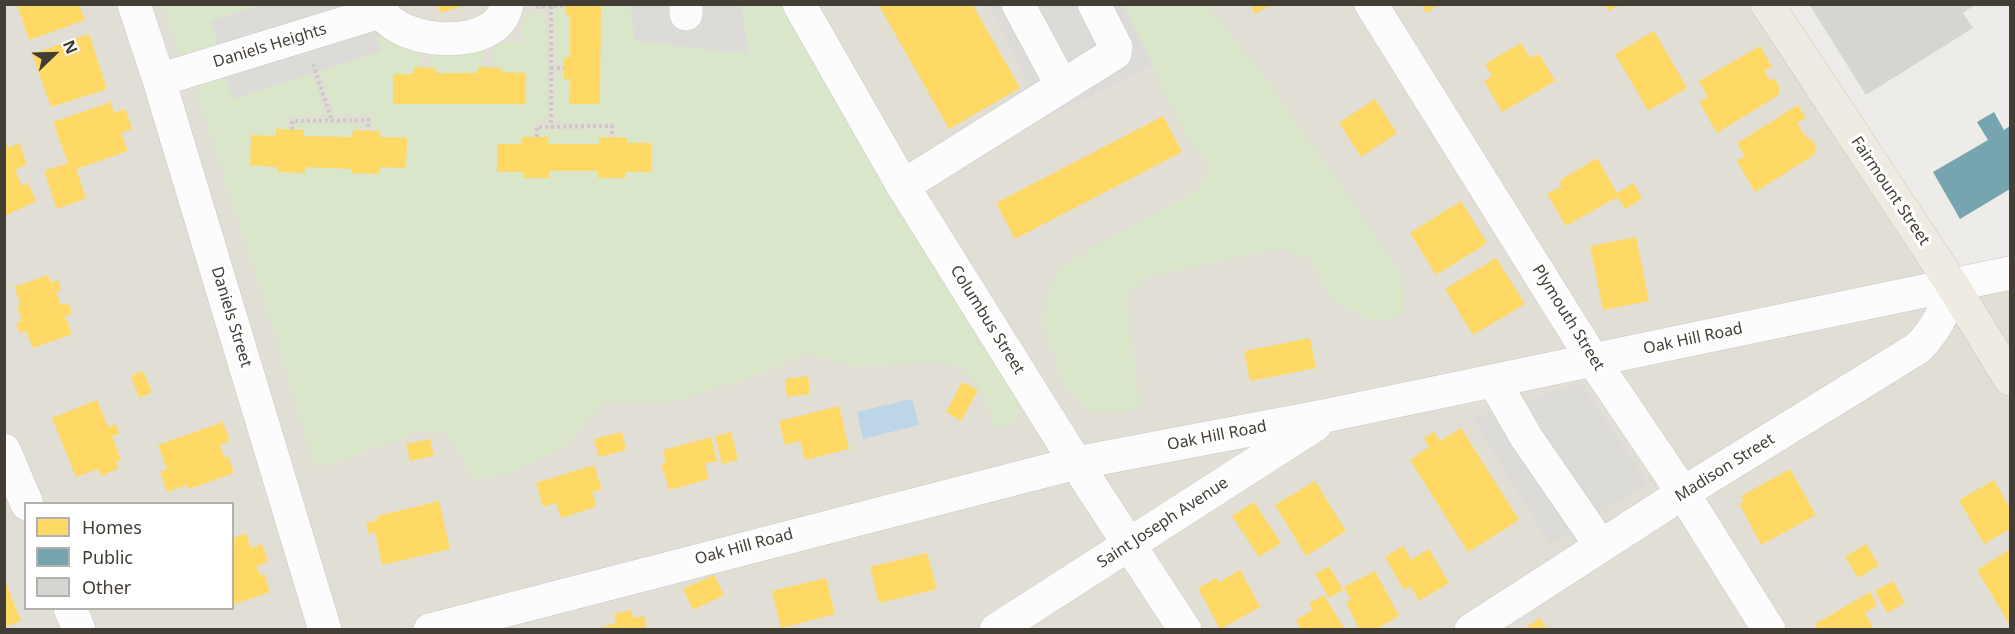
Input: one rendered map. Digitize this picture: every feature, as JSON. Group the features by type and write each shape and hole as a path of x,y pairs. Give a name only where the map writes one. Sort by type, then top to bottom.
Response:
{"main road":[{"name":"Fairmount Street","path":"1767,4 1953,286 2010,379"}],"street":[{"name":"Daniels Street","path":"134,4 325,630"},
{"name":"Daniels Heights","path":"159,80 380,8 389,21 415,34 439,39 474,37 498,24 507,4"},
{"name":"Columbus Street","path":"800,4 903,186 1076,462 1185,630"},
{"path":"1018,4 1062,86"},
{"path":"903,186 1115,53 1116,47 1094,4"},
{"name":"Plymouth Street","path":"1371,4 1593,360 1683,493 1769,630"},
{"name":"Oak Hill Road","path":"430,630 1076,462 1329,416 2010,273"},
{"name":"Madison Street","path":"1471,630 1683,493 1918,348 1940,321 1953,286"},
{"path":"1494,381 1526,437 1601,546"},
{"name":"Saint Joseph Avenue","path":"996,630 1329,416"},
{"path":"4,450 26,502"},
{"path":"70,610 79,630"}],"path":[{"path":"551,6 552,127"},
{"path":"551,68 564,68"},
{"path":"315,72 332,121"},
{"path":"292,130 292,121 369,120 368,130"},
{"path":"537,137 537,127 612,126 612,138"}],"shaded area":[{"path":"4,5 1779,5 1953,286 2010,282 2010,629 5,629"},
{"path":"261,5 372,5 382,36 377,36 382,51 233,99 224,75 216,45 217,40 210,21"},
{"path":"630,5 741,5 749,54 635,41"},
{"path":"989,5 1123,5 1153,65 1045,118"},
{"path":"1580,383 1647,483 1550,545 1473,419"}],"green space":[{"path":"162,5 261,5 211,21 217,40 216,45 186,56 180,54"},
{"path":"601,5 630,5 635,41 749,54 741,5 790,5 1020,405 1012,425 995,427 981,390 958,365 922,362 857,367 805,353 770,371 677,401 604,403 561,450 520,469 475,481 447,433 417,432 349,458 315,468 269,316 197,94 198,85 224,75 234,99 312,73 326,115 288,117 287,130 276,129 276,136 251,135 250,165 277,167 277,172 305,173 305,167 352,169 352,173 379,174 380,167 406,168 407,138 380,137 380,131 373,131 372,115 335,115 320,71 381,51 377,36 379,35 422,53 422,67 413,67 413,74 393,74 393,104 525,104 501,72 501,68 494,68 494,44 523,42 523,14 546,13 548,121 533,122 533,137 522,137 522,144 497,144 497,172 523,172 524,178 550,178 550,171 598,171 598,178 626,177 625,172 651,143 627,143 626,138 616,138 615,123 555,122 555,73 564,73 564,79 570,79 569,104 600,104"},
{"path":"1123,5 1206,5 1266,78 1402,276 1404,313 1375,323 1333,302 1311,259 1281,248 1147,277 1126,296 1140,405 1125,412 1092,412 1065,388 1041,318 1058,268 1198,189 1211,167 1183,130"},
{"path":"554,9 565,9 565,14 570,15 570,57 564,58 564,63 555,63"},
{"path":"430,50 484,51 484,67 477,68 477,73 436,73 436,68 430,68"},
{"path":"295,123 363,124 363,130 353,130 352,137 304,136 295,130"},
{"path":"608,129 608,138 599,138 599,144 548,144 549,137 540,137 540,130"}],"water":[{"path":"912,399 919,425 863,439 857,412"}],"building: Homes":[{"path":"17,4 79,4 85,20 29,40"},
{"path":"437,4 466,4 466,5 440,13"},
{"path":"566,4 601,4 600,104 569,104 570,79 564,79 564,58 570,57 570,15 565,15"},
{"path":"878,4 972,4 1020,88 949,129"},
{"path":"1250,4 1272,4 1255,14"},
{"path":"1421,4 1439,4 1426,13"},
{"path":"1605,4 1622,4 1608,11"},
{"path":"1654,31 1687,88 1648,111 1615,54"},
{"path":"89,34 107,89 51,107 32,54"},
{"path":"1521,43 1530,58 1539,54 1555,81 1502,112 1484,81 1492,76 1485,64"},
{"path":"1760,46 1772,67 1764,71 1768,78 1775,80 1780,90 1777,96 1717,133 1699,102 1708,97 1699,81"},
{"path":"413,67 436,68 436,73 477,73 477,67 484,67 501,68 501,72 526,73 526,104 393,104 393,74 413,74"},
{"path":"1375,99 1397,133 1361,157 1339,123"},
{"path":"111,102 114,113 125,109 132,129 121,133 128,151 76,169 86,198 57,209 44,171 68,163 53,122"},
{"path":"1798,105 1806,118 1797,123 1804,135 1814,142 1816,149 1814,155 1755,192 1737,161 1745,156 1737,143"},
{"path":"1163,116 1182,152 1015,239 996,203"},
{"path":"276,129 304,130 304,136 352,137 353,130 380,131 380,137 407,138 406,168 380,167 379,174 352,173 352,169 305,167 305,173 277,172 277,167 250,165 251,135 276,136"},
{"path":"522,137 549,137 548,144 599,144 599,138 612,137 627,138 627,143 651,143 651,172 625,172 626,178 598,178 598,171 550,171 550,178 523,178 523,172 497,172 497,144 522,144"},
{"path":"4,140 8,148 19,143 27,164 15,170 22,186 28,183 36,201 7,215 4,210"},
{"path":"1597,158 1617,193 1634,183 1642,199 1625,209 1617,197 1566,226 1547,194 1562,186 1559,181"},
{"path":"1461,201 1487,243 1436,275 1410,233"},
{"path":"1636,237 1649,301 1603,310 1590,246"},
{"path":"1496,258 1525,304 1473,335 1445,289"},
{"path":"48,275 51,283 58,280 61,289 56,292 61,305 68,303 72,314 65,316 72,334 33,348 26,331 20,333 16,323 22,321 17,306 21,305 14,287"},
{"path":"1310,338 1316,368 1250,381 1244,351"},
{"path":"143,371 152,392 139,398 131,376"},
{"path":"808,376 810,394 787,397 785,379"},
{"path":"962,382 978,390 961,421 946,412"},
{"path":"97,400 108,427 116,424 119,434 112,436 121,460 116,462 118,469 101,476 98,469 76,477 52,418"},
{"path":"839,406 849,449 805,460 800,441 785,445 779,421"},
{"path":"223,422 230,441 220,445 224,457 228,456 234,473 189,489 187,485 167,492 160,472 167,469 158,445"},
{"path":"1461,428 1519,520 1468,552 1410,460 1429,447 1424,438 1434,432 1440,441"},
{"path":"622,432 626,450 599,457 594,439"},
{"path":"731,432 738,460 722,464 715,436"},
{"path":"711,437 717,461 705,464 709,479 669,490 661,464 666,463 663,450"},
{"path":"430,439 434,456 410,461 406,444"},
{"path":"594,465 602,489 592,492 596,507 561,518 556,503 543,507 536,483"},
{"path":"1790,469 1816,515 1761,545 1739,503 1744,501 1741,496"},
{"path":"1994,480 2010,509 2010,529 1984,544 1959,500"},
{"path":"1315,481 1346,531 1306,556 1275,505"},
{"path":"439,501 450,549 382,565 375,532 368,534 366,523 378,520 377,516"},
{"path":"1254,502 1281,543 1259,557 1232,516"},
{"path":"246,533 251,548 262,544 268,562 256,566 260,575 264,574 270,592 234,604 234,537"},
{"path":"1866,544 1879,565 1858,578 1845,557"},
{"path":"1403,546 1411,560 1429,549 1449,583 1419,601 1410,586 1404,590 1385,557"},
{"path":"2010,549 2010,625 1977,570"},
{"path":"927,553 937,589 879,603 870,567"},
{"path":"1329,566 1343,590 1329,598 1315,574"},
{"path":"1240,570 1260,607 1220,629 1198,588 1216,578 1219,582"},
{"path":"1375,571 1399,616 1374,630 1360,630 1346,603 1351,600 1344,587"},
{"path":"714,575 724,595 693,610 683,589"},
{"path":"4,578 21,621 4,627"},
{"path":"826,578 835,614 781,628 772,591"},
{"path":"1893,581 1905,603 1887,613 1875,591"},
{"path":"1870,592 1877,605 1865,613 1874,630 1818,630 1815,624"},
{"path":"1324,595 1345,630 1301,630 1296,620 1313,610 1309,603"},
{"path":"631,610 633,618 644,616 647,630 594,630 616,623 614,614"},
{"path":"1540,618 1547,630 1523,630"}],"building: Public":[{"path":"1994,112 2004,130 2010,126 2010,189 1960,219 1933,172 1988,140 1977,122"}],"building: Other":[{"path":"1809,4 1976,4 1963,13 1973,28 1866,95"}]}
